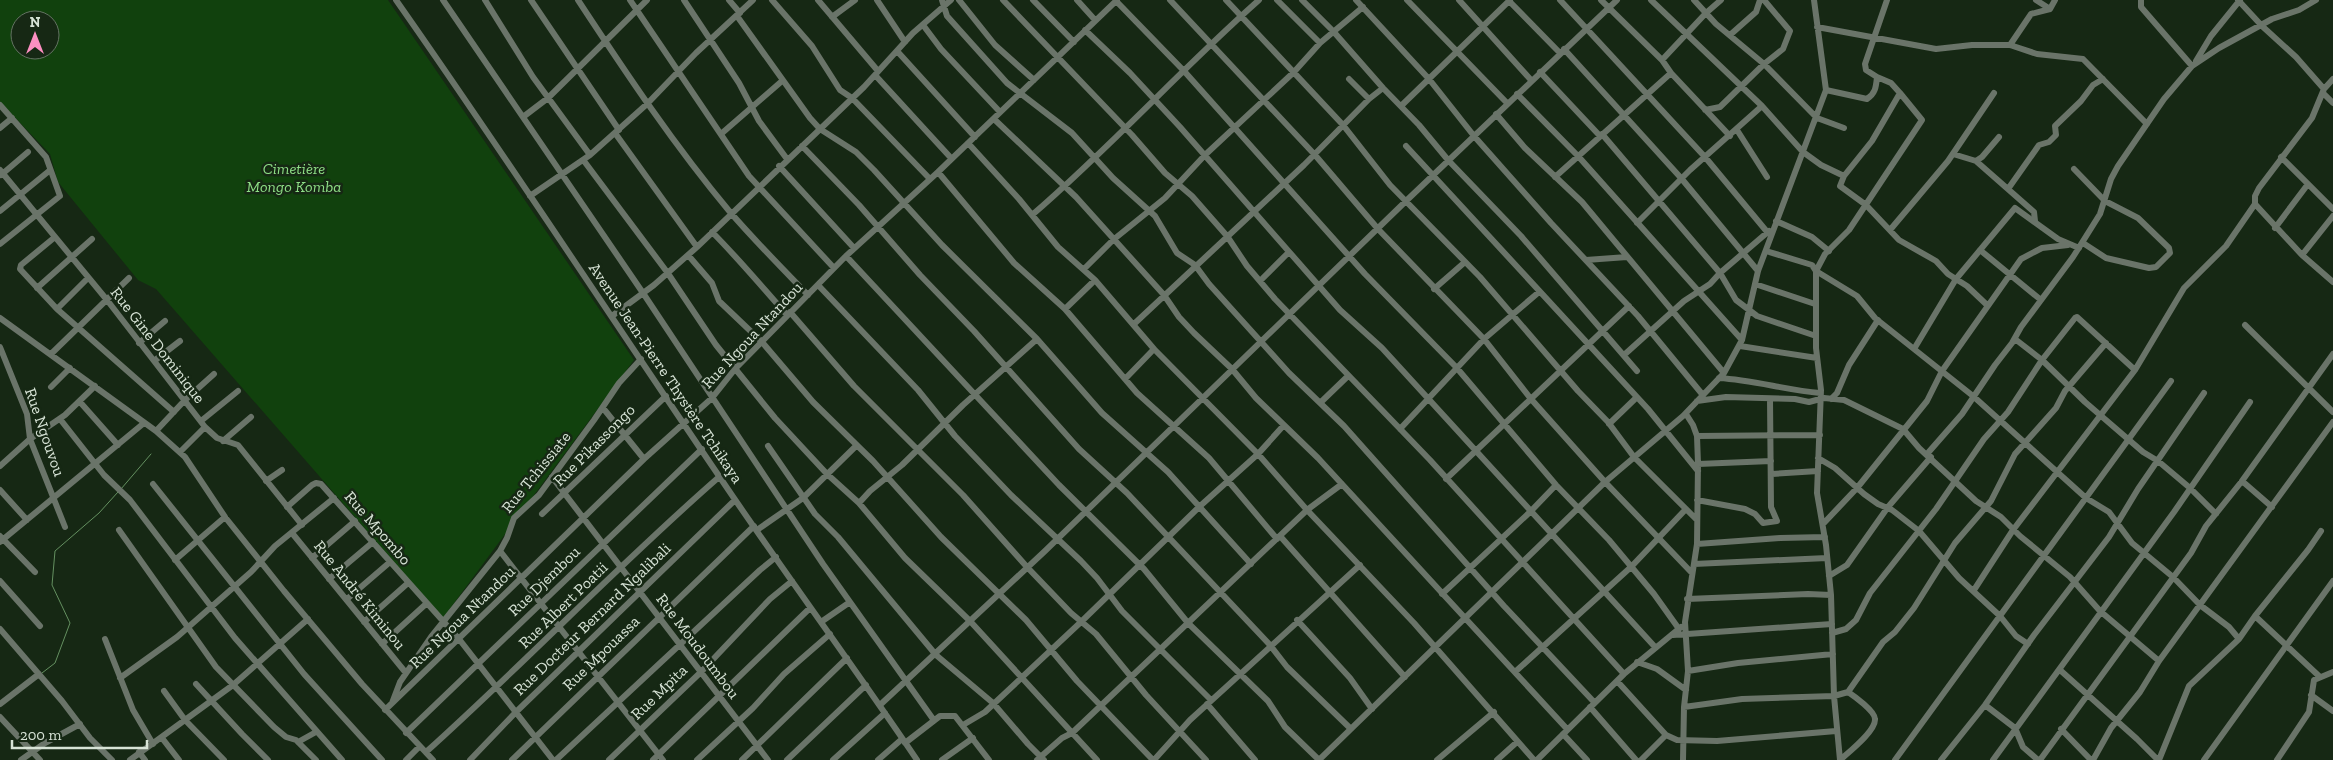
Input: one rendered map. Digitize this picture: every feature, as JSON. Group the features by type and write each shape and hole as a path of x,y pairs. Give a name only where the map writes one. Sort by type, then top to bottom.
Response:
{"street":[{"name":"Avenue Jean-Pierre Thystère Tchikaya","path":"396,0 612,316 719,477 880,705 916,760"},
{"path":"443,0 643,293 850,602 933,719"},
{"path":"485,0 548,98 590,155"},
{"path":"531,0 617,132 697,247"},
{"path":"578,0 647,104 731,213 808,295"},
{"path":"630,0 758,187 834,268"},
{"path":"523,118 548,98 576,68 647,0"},
{"path":"684,0 711,40 768,134 787,160"},
{"path":"729,0 782,81 820,129 856,152 942,245 1037,339 1102,414 1168,472 1251,564"},
{"path":"530,196 584,161 617,132 753,0"},
{"path":"772,0 812,46 840,90 852,98 930,179"},
{"path":"818,0 877,73 951,158"},
{"path":"832,17 855,0"},
{"path":"877,0 905,42"},
{"path":"612,316 643,293 697,247 779,166 852,98 943,3 951,0"},
{"path":"959,0 996,45 1034,80"},
{"path":"1003,0 1125,128 1164,173 1192,196 1227,236 1260,281 1446,478 1624,674"},
{"path":"1033,0 1074,42"},
{"path":"1077,0 1095,20"},
{"path":"1117,0 1184,71 1349,256 1456,367 1556,485 1631,567 1679,629"},
{"name":"Rue Ngoua Ntandou","path":"385,710 644,459 712,398 734,370 854,248 1022,93 1117,0"},
{"path":"1170,0 1315,155 1378,229 1434,290 1484,339 1531,399 1605,482 1692,573"},
{"path":"1226,0 1344,125 1377,169 1406,201 1514,315 1609,424 1634,457 1697,520"},
{"path":"1032,215 1066,186 1154,99 1259,0"},
{"path":"1277,0 1320,43"},
{"path":"1356,0 1429,79 1474,136 1651,331 1702,394"},
{"path":"1407,0 1507,103"},
{"path":"1459,0 1532,80"},
{"path":"1401,106 1509,0 1624,114 1681,178 1758,271"},
{"path":"1560,0 1587,27 1705,157 1768,233"},
{"path":"1601,0 1662,60 1730,136"},
{"path":"880,705 1027,568 1201,397 1617,0"},
{"path":"1651,0 1762,106 1803,152 1821,165 1844,176"},
{"path":"1694,0 1730,35 1764,64 1817,118 1844,128"},
{"path":"1662,60 1706,13 1721,0"},
{"path":"1730,35 1756,12 1760,0"},
{"path":"1705,110 1720,107 1764,64 1783,49 1790,31 1764,0"},
{"path":"846,256 1085,512 1092,516 1140,566 1188,623 1277,712 1285,727 1319,760 1434,647 1524,563 1605,482 1686,414 1702,394 1724,372 1741,343 1758,271 1826,90 1814,0"},
{"path":"1840,760 1834,696 1831,595 1825,537 1818,498 1820,396 1816,336 1816,271 1820,260 1849,230 1922,120 1891,83 1866,70 1865,64 1887,0"},
{"path":"2036,0 2050,9"},
{"path":"2010,45 2031,14 2050,9 2055,0"},
{"path":"2141,0 2141,7 2194,64"},
{"path":"1829,576 1847,565 1888,507 1962,414 2092,229 2105,201 2110,179 2147,124 2194,64 2211,36 2239,0 2262,26 2296,57 2333,102"},
{"path":"2194,64 2278,16 2299,10 2316,0"},
{"path":"1305,1 1334,31 1448,160 1521,236 1638,371"},
{"path":"943,3 947,16 1006,83 1022,93 1072,133 1113,178 1155,216 1177,253 1195,265 1209,284 1289,374 1344,426 1471,566 1492,593 1542,646 1636,760"},
{"path":"1084,269 1113,240 1150,212 1205,155 1294,72 1320,43 1362,7"},
{"path":"924,25 941,49 1000,112"},
{"path":"1817,27 1936,49 1972,45 2010,45 2037,54 2083,59 2147,124"},
{"path":"1085,30 1154,99 1340,310 1382,348 1655,647"},
{"path":"897,51 975,136"},
{"path":"1540,72 1660,200 1720,273 1734,297 1749,312 1816,336"},
{"path":"1556,177 1671,72"},
{"path":"1826,90 1867,99 1876,90 1877,77"},
{"path":"1349,79 1369,100"},
{"path":"2008,189 2039,145 2049,142 2056,135 2054,126 2081,100 2092,85 2103,79"},
{"path":"1974,590 2013,530 2101,416 2111,399 2135,370 2184,288 2226,246 2255,204 2255,196 2259,188 2312,118 2324,91 2333,79"},
{"path":"721,134 782,81"},
{"path":"1134,324 1315,155 1383,88"},
{"path":"1890,230 1953,154 1994,93"},
{"path":"1517,94 1578,156 1741,343 1817,358"},
{"path":"1900,94 1872,141 1844,176 1840,186 1866,205 1899,240 1922,251 1967,286 1987,305"},
{"path":"0,105 46,157 59,197 0,244"},
{"path":"1638,223 1681,178 1762,106"},
{"path":"1496,114 1582,202 1724,372"},
{"path":"0,128 12,118"},
{"path":"994,119 1066,186 1164,295 1194,333 1232,369 1256,398 1342,484 1515,672 1587,760"},
{"path":"1737,130 1767,177"},
{"path":"1976,161 1982,157 1998,137"},
{"path":"968,143 1058,247 1095,280 1154,349 1258,454 1307,510 1360,565 1494,712 1517,742 1535,760 1624,674 1655,647 1673,635 1685,622"},
{"path":"802,146 878,226 914,270 955,310 1079,449 1169,536 1270,645 1287,667 1351,729"},
{"path":"1406,146 1434,174 1539,292 1588,343 1698,468"},
{"path":"1,173 28,152"},
{"path":"1953,154 1976,161 2034,212 2034,221"},
{"path":"2281,157 2333,209"},
{"path":"584,161 668,272 734,370 775,418 827,474 860,503 905,558 970,621 1097,760"},
{"path":"779,166 854,248"},
{"path":"1822,524 1857,488 1927,400 1942,371 1987,305 2021,260 2036,250 2068,244 2081,245 2106,258 2149,268 2156,267 2170,252 2169,248 2138,218 2105,201 2074,169"},
{"path":"0,211 49,171"},
{"path":"938,172 1014,264 1065,310 1137,393 1209,458 1405,677"},
{"name":"Rue Gine Dominique","path":"1,173 106,300 203,424 223,441 238,445 302,525"},
{"path":"2275,228 2308,184"},
{"path":"1914,349 1956,279 2021,201"},
{"path":"2255,204 2275,228 2302,255 2333,281"},
{"path":"2015,208 2068,244"},
{"path":"2302,255 2333,216"},
{"path":"1775,224 1812,237 1829,251"},
{"path":"1624,355 1697,291 1710,284 1720,273 1768,233 1775,224"},
{"path":"712,232 747,267 755,280 854,386 963,495 1027,568 1071,613 1082,621 1132,676 1178,732 1206,760"},
{"path":"55,237 21,265 20,269 57,309 174,412"},
{"path":"37,288 92,239"},
{"path":"1980,250 2041,300"},
{"path":"1766,251 1812,265 1816,271 1857,296 1878,320 1973,396 2086,498 2110,512 2132,543 2173,577 2200,605 2224,623 2239,639"},
{"path":"1260,281 1289,252"},
{"path":"688,255 712,283 719,302 762,342 813,402 888,476 941,537 1026,620 1077,681 1154,760 1178,732 1209,702 1360,565"},
{"path":"1586,260 1627,257"},
{"path":"1434,290 1465,262"},
{"path":"57,309 88,278"},
{"path":"51,354 129,278"},
{"path":"1065,310 1095,280"},
{"path":"1755,284 1815,304"},
{"path":"818,285 918,390 944,423 1011,495 1046,530 1058,538 1097,578 1108,595 1209,702 1256,760"},
{"path":"1400,429 1484,339 1539,292"},
{"path":"1446,478 1505,425 1588,343 1629,306"},
{"path":"1832,634 1846,629 1856,620 1870,593 1919,531 1984,439 2076,317 2135,370"},
{"path":"0,318 156,431 180,452 196,472 225,517 308,620 385,710 433,760"},
{"path":"1832,399 1837,393 1848,365 1878,320"},
{"path":"139,342 165,321"},
{"path":"2245,325 2333,412"},
{"path":"860,503 944,423 1037,339"},
{"path":"2015,339 2042,360 2069,387 2143,452 2158,460 2216,514"},
{"path":"154,361 180,341"},
{"path":"1684,707 1742,699 1834,696 1848,692 1880,646 1895,632 1914,608 1956,543 1997,492 2012,459 2058,405 2069,387 2106,343"},
{"path":"1125,379 1154,349"},
{"name":"Rue Ngouvou","path":"0,350 27,414 30,439 65,526"},
{"path":"1985,705 2015,728 2023,747 2039,760 2333,354"},
{"name":"Rue Tchissiate","path":"392,704 394,692 406,673 442,623 500,551 514,518 533,502 603,408 619,383 641,359"},
{"path":"51,387 70,368"},
{"path":"156,431 185,400 214,374"},
{"path":"1320,403 1348,376"},
{"path":"1719,378 1741,380 1857,405 1903,429 1914,443 1955,482 2001,517 2043,556 2075,581 2086,598 2159,661"},
{"path":"1895,760 2171,381"},
{"path":"2,462 30,439 60,419 95,386"},
{"path":"180,452 203,424 238,391"},
{"path":"1941,760 1985,705 2028,644 2109,537 2117,521 2204,393"},
{"name":"Rue Pikassongo","path":"542,514 566,494 624,434 666,396"},
{"path":"1697,401 1726,397 1795,399 1809,402 1820,396"},
{"path":"1609,424 1636,397"},
{"path":"1697,500 1745,509 1755,514 1763,523 1775,522 1777,520 1771,507 1770,399"},
{"path":"80,402 118,445"},
{"path":"1992,760 2060,670 2250,402"},
{"path":"603,408 644,459"},
{"path":"1683,760 1684,707 1688,671 1684,634 1687,599 1697,544 1698,468 1697,436 1686,414"},
{"path":"223,441 251,417"},
{"path":"60,419 104,475 130,500 211,607 258,665 342,760"},
{"path":"2061,728 2092,760 2117,721 2140,692 2159,661 2333,422"},
{"path":"35,572 1,539 27,520 144,423"},
{"path":"964,725 985,712 1140,566 1199,507 1229,482 1284,425"},
{"path":"1697,436 1820,435"},
{"name":"Rue Mpouassa","path":"512,760 658,617 755,528 802,498 857,444"},
{"path":"768,446 781,462 802,498 838,537 936,654 993,703 1040,759 1062,738 1072,733 1307,510 1342,484"},
{"name":"Rue Djembou","path":"406,733 702,449"},
{"path":"1818,458 1836,468 1874,502 1888,507 1919,531 1944,561 2000,616 2016,636 2028,644"},
{"path":"1698,468 1771,461"},
{"path":"266,482 282,470"},
{"path":"1772,474 1818,471"},
{"name":"Rue Moudoumbou","path":"552,477 602,545 702,671 738,723 768,760"},
{"name":"Rue Albert Poatii","path":"426,752 498,687 621,568 719,477"},
{"path":"2242,481 2272,507"},
{"name":"Rue Mpombo","path":"287,507 316,483 321,484 408,584 427,603 442,623 459,639 555,760"},
{"path":"153,484 280,644 382,760"},
{"path":"1442,594 1502,539 1556,485"},
{"path":"0,490 27,520"},
{"path":"120,678 164,647 188,627 261,562 266,554 334,498"},
{"name":"Rue Docteur Bernard Ngalibali","path":"470,760 516,712 735,500"},
{"path":"1515,672 1631,567 1658,536 1686,509"},
{"path":"175,560 225,517"},
{"path":"312,558 355,521"},
{"path":"119,530 212,661 233,685 286,737 298,742 316,760"},
{"path":"2060,670 2158,760 2189,686 2239,639 2321,531"},
{"name":"Rue André Kiminou","path":"292,533 406,673"},
{"path":"1697,544 1825,537"},
{"path":"329,579 373,542"},
{"path":"500,551 660,757"},
{"path":"555,760 776,557"},
{"path":"1694,564 1827,558"},
{"path":"347,599 390,562"},
{"path":"0,581 40,626"},
{"name":"Rue Mpita","path":"609,760 702,671 770,599 792,581"},
{"path":"2204,760 2333,581"},
{"path":"364,622 408,584"},
{"path":"1687,599 1808,594 1831,595"},
{"path":"821,622 850,602"},
{"path":"382,644 427,603"},
{"path":"653,760 660,757 718,696 810,608"},
{"path":"2255,616 2320,677"},
{"path":"130,760 233,685 308,620"},
{"path":"1298,620 1339,665 1372,709"},
{"path":"1673,635 1832,624"},
{"path":"0,629 90,738 112,760"},
{"path":"697,760 738,723 784,674 830,634"},
{"path":"105,639 139,724 153,744"},
{"path":"1688,671 1738,663 1833,654"},
{"path":"742,760 847,658"},
{"path":"1638,662 1657,669 1686,690"},
{"path":"2277,760 2309,712 2314,680 2333,672"},
{"path":"0,704 39,674"},
{"path":"1617,681 1666,735 1676,740 1726,740 1836,731"},
{"path":"196,684 210,701 268,760"},
{"path":"787,760 866,686"},
{"path":"164,691 185,720 224,760"},
{"path":"1840,760 1870,731 1876,720 1875,716 1864,704 1848,692"},
{"path":"2311,695 2333,711"},
{"path":"1437,760 1494,712"},
{"path":"833,760 885,713"},
{"path":"878,760 933,719 940,716 955,716 964,725 989,760"},
{"path":"0,717 40,760"},
{"path":"21,760 31,752 80,724"},
{"path":"298,742 316,732"},
{"path":"1641,760 1666,735"},
{"path":"162,738 179,760"},
{"path":"942,760 973,738"},
{"path":"1497,760 1517,742"},
{"path":"406,760 420,746"},
{"path":"139,752 145,760"}],"green space":[{"name":"Cimetière Mongo Komba","path":"0,0 388,0 634,360 443,618 156,289 138,280 58,182 50,154 0,102"}],"waterway":[{"path":"121,489 151,454"},
{"path":"42,673 55,663 70,623 52,585 55,551 99,513 118,492"}]}
